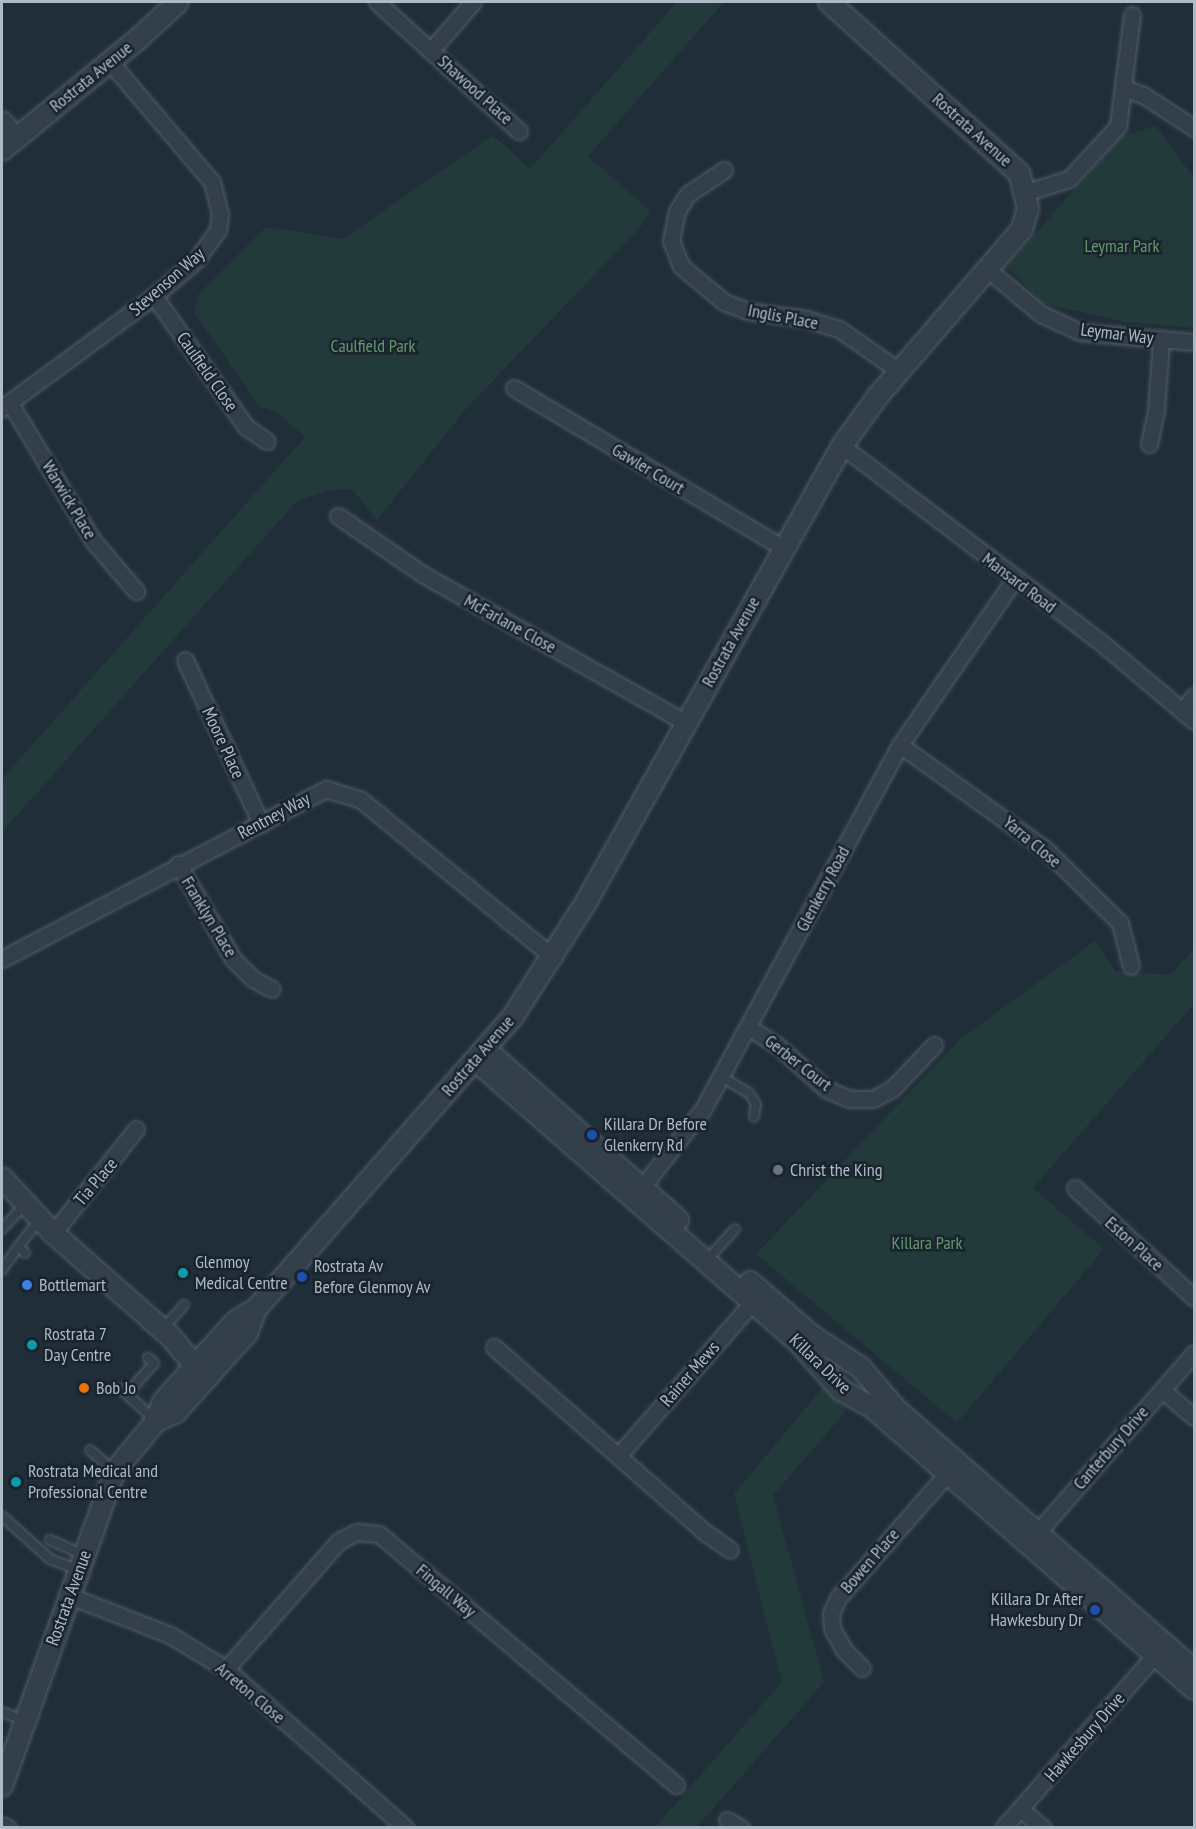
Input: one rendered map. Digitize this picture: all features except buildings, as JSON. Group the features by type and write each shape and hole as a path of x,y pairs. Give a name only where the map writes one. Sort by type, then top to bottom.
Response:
{"street":[{"name":"Rostrata Avenue","path":"5,146 110,62 178,2"},
{"name":"Shawood Place","path":"377,2 519,131"},
{"name":"Shawood Place","path":"431,50 473,2"},
{"name":"Rostrata Avenue","path":"2,1786 115,1471 156,1421 163,1402 204,1368 236,1322 256,1309 480,1054 554,958 842,446 899,370 1022,229 1028,208 1027,192 1019,173 1007,159 829,2"},
{"path":"1027,192 1069,179 1083,168 1118,126 1126,89 1132,15"},
{"name":"Stevenson Way","path":"6,406 154,297 209,246 218,230 218,195 202,166 110,62"},
{"path":"1126,89 1143,95 1194,128"},
{"path":"2,122 5,146"},
{"name":"Inglis Place","path":"724,170 688,194 677,211 671,241 681,266 724,302 747,311 806,319 838,329 899,370"},
{"name":"Leymar Way","path":"987,269 1041,314 1080,332 1194,342"},
{"name":"Caulfield Close","path":"154,297 246,427 267,441"},
{"path":"1149,444 1156,410 1161,340"},
{"name":"Gawler Court","path":"514,388 783,548"},
{"name":"Warwick Place","path":"6,406 94,542 136,591"},
{"name":"Mansard Road","path":"842,446 1014,580 1103,644 1189,716"},
{"name":"McFarlane Close","path":"338,516 424,575 687,723"},
{"name":"Glenkerry Road","path":"638,1193 682,1141 722,1077 900,745 1014,580"},
{"name":"Moore Place","path":"185,660 261,824"},
{"path":"1189,716 1194,696"},
{"name":"Yarra Close","path":"900,745 1045,849 1120,923 1131,966"},
{"name":"Rentney Way","path":"2,959 178,864 261,824 326,789 361,800 554,958"},
{"name":"Franklyn Place","path":"178,864 233,960 253,979 272,988"},
{"name":"Gerber Court","path":"750,1028 778,1046 826,1089 849,1099 873,1099 892,1089 934,1045"},
{"name":"Killara Drive","path":"480,1054 757,1297 820,1362 841,1390 873,1408 952,1468 1160,1649 1194,1689"},
{"name":"Tia Place","path":"46,1226 136,1129"},
{"path":"2,1178 46,1226 204,1368"},
{"name":"Eston Place","path":"1075,1188 1194,1298"},
{"name":"Killara Drive","path":"757,1297 861,1368 882,1396 952,1468"},
{"name":"Rainer Mews","path":"618,1456 757,1297"},
{"path":"494,1347 730,1550"},
{"name":"Canterbury Drive","path":"1033,1538 1194,1353"},
{"path":"1162,1390 1194,1417"},
{"name":"Bowen Place","path":"862,1668 840,1643 832,1628 831,1613 838,1598 952,1468"},
{"name":"Fingall Way","path":"226,1670 339,1541 357,1532 379,1534 676,1785"},
{"name":"Arreton Close","path":"70,1596 170,1635 226,1670 406,1827"},
{"name":"Killara Drive","path":"1160,1649 1194,1670"},
{"name":"Hawkesbury Drive","path":"1004,1827 1160,1649"},
{"path":"1021,1810 1043,1827"},
{"path":"2,1825 9,1827"}],"lane":[{"path":"722,1077 749,1093 756,1104 754,1118"},
{"path":"2,1229 25,1204"},
{"path":"2,1270 46,1226"},
{"path":"710,1257 735,1229"},
{"path":"166,1333 184,1305"},
{"path":"148,1358 154,1363 124,1392 156,1421"},
{"path":"90,1450 115,1471"},
{"path":"2,1516 50,1558 83,1563"},
{"path":"50,1540 83,1563"},
{"path":"2,1712 25,1721"}],"green space":[{"name":"Caulfield Park","path":"677,2 724,2 588,156 650,211 642,225 465,410 377,520 352,489 332,490 297,501 2,832 2,779 305,437 279,414 259,406 194,312 198,295 266,227 343,239 493,135 530,169"},
{"name":"Leymar Park","path":"1156,126 1194,178 1194,328 1126,322 1042,303 1007,266 1122,136"},
{"name":"Killara Park","path":"1095,941 1115,971 1171,975 1194,948 1194,1004 1033,1188 1104,1249 957,1423 756,1254 959,1040"},
{"path":"823,1387 847,1410 773,1495 824,1682 697,1827 655,1827 782,1682 734,1494"}],"place":[{"name":"Killara Dr Before Glenkerry Rd","path":"592,1135"},
{"name":"Christ the King","path":"778,1170"},
{"name":"Glenmoy Medical Centre","path":"183,1273"},
{"name":"Rostrata Av Before Glenmoy Av","path":"302,1277"},
{"name":"Bottlemart","path":"27,1285"},
{"name":"Rostrata 7 Day Centre","path":"32,1345"},
{"name":"Bob Jo","path":"84,1388"},
{"name":"Rostrata Medical and Professional Centre","path":"16,1482"},
{"name":"Killara Dr After Hawkesbury Dr","path":"1095,1610"}]}
